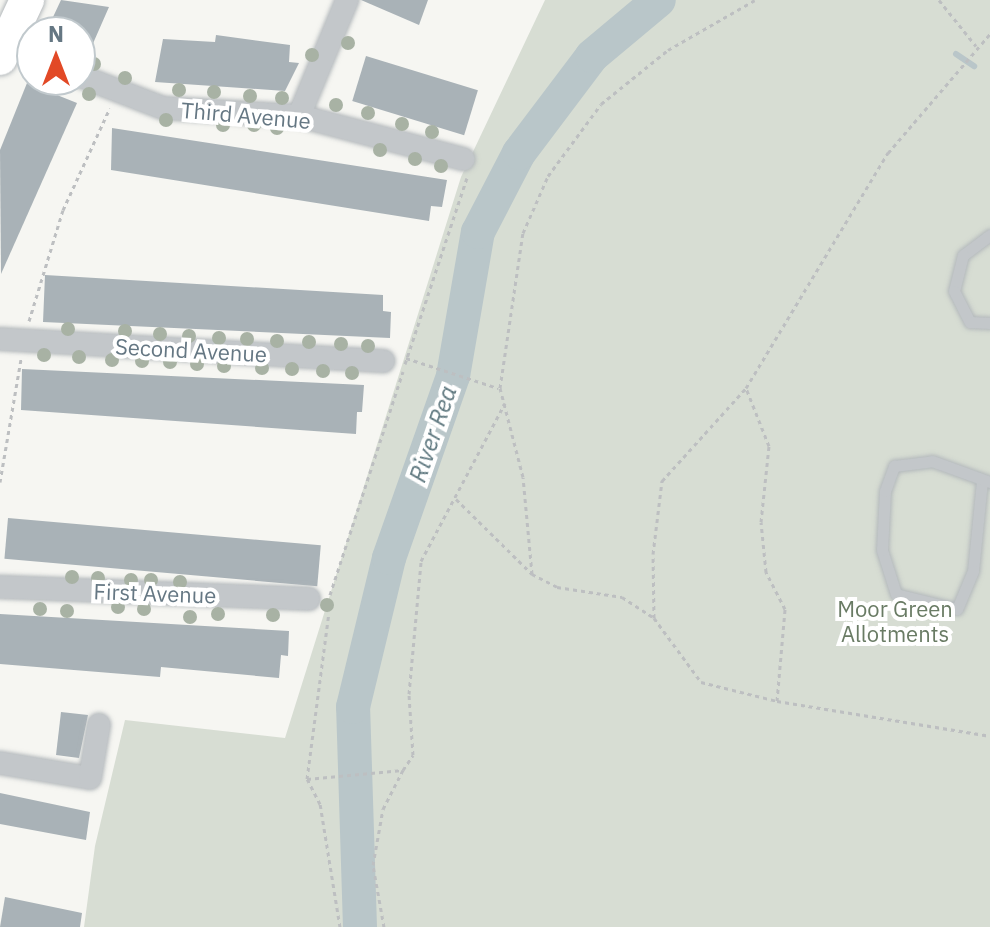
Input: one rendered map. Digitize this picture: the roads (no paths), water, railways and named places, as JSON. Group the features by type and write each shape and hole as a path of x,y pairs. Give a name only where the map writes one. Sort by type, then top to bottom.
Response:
{"main road":[{"path":"13,51 27,0"}],"street":[{"path":"299,116 347,0"},
{"name":"Third Avenue","path":"96,83 163,108 299,116 463,159"},
{"name":"Second Avenue","path":"0,339 383,361"},
{"name":"First Avenue","path":"0,587 309,599"},
{"path":"0,763 90,778 99,725"}],"lane":[{"path":"990,235 963,255 954,291 970,322 990,323"},
{"path":"932,461 986,482 973,571 957,609 896,594 882,550 885,491 894,466 932,461"}],"waterway":[{"name":"River Rea","path":"360,927 353,707 389,558 453,376 478,232 519,153 592,56 659,0"},
{"path":"956,54 974,66"}],"park label":[{"name":"Moor Green Allotments","path":"895,620"}]}
